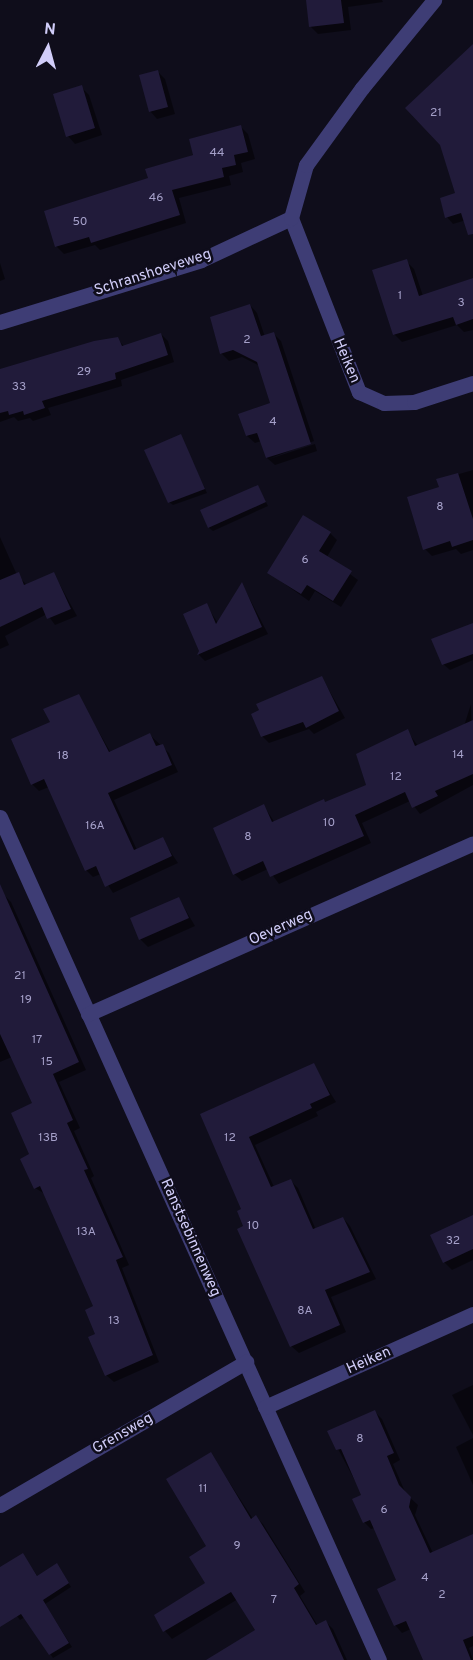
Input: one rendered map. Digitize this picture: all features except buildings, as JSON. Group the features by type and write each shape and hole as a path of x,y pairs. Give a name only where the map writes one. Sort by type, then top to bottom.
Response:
{"street":[{"path":"291,218 306,165 362,88 434,0"},
{"name":"Schranshoeveweg","path":"0,322 201,260 291,218"},
{"name":"Heiken","path":"291,218 359,392 384,403 414,402 473,382"},
{"name":"Ranstsebinnenweg","path":"0,817 379,1660"},
{"name":"Oeverweg","path":"88,1014 473,843"},
{"name":"Heiken","path":"266,1407 473,1314"},
{"name":"Grensweg","path":"0,1505 246,1362"}]}
